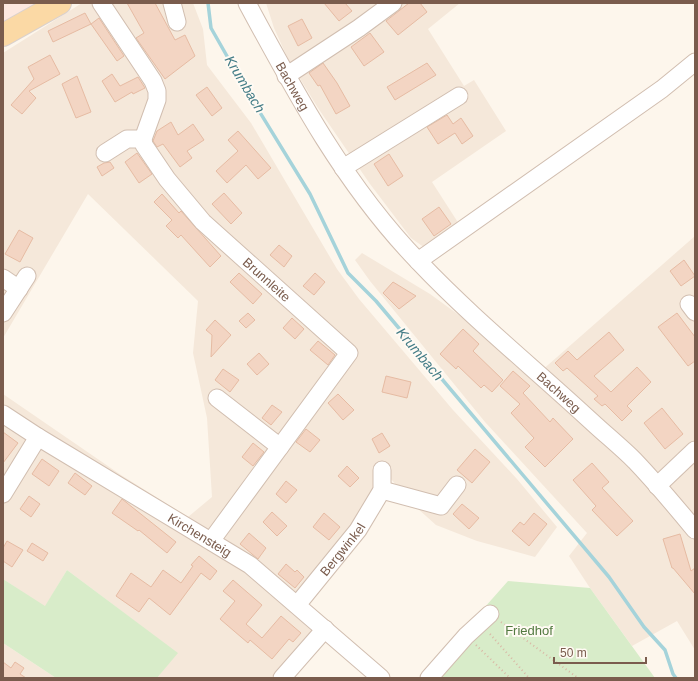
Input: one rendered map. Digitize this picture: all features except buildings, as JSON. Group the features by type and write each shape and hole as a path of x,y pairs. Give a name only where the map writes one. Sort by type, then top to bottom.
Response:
{"main road":[{"path":"3,35 60,3"}],"street":[{"path":"101,3 153,81 157,100 143,138 127,138 105,153"},
{"path":"172,3 177,22"},
{"name":"Bachweg","path":"247,3 286,76 343,168 378,216 418,261 461,304 549,382 635,462 694,528"},
{"path":"286,76 359,28 393,3"},
{"path":"418,261 662,89 695,62"},
{"path":"343,168 459,96"},
{"name":"Brunnleite","path":"143,138 144,145 167,179 203,222 349,353 211,541"},
{"path":"3,278 23,283 3,313"},
{"path":"217,398 280,447"},
{"name":"Kirchensteig","path":"3,414 38,437 250,565 325,629 372,675"},
{"path":"3,494 38,437"},
{"path":"657,486 695,450"},
{"path":"382,470 382,490 441,506 457,484"},
{"name":"Bergwinkel","path":"297,605 358,530 382,490"},
{"path":"429,678 466,636 485,618"},
{"path":"282,678 325,629"}],"path":[{"path":"485,618 529,678"},
{"path":"485,618 578,678"},
{"path":"466,636 510,678"}],"shaded area":[{"path":"3,3 37,3 3,23"},
{"path":"82,3 193,3 203,29 207,65 251,123 337,269 359,299 453,410 517,479 557,527 535,557 477,541 436,525 417,508 389,477 286,607 312,631 271,678 157,678 177,653 67,570 45,607 3,579 3,394 121,475 188,517 212,497 207,418 193,353 198,301 88,194 3,338 3,53"},
{"path":"266,3 460,3 428,29 464,86 474,80 506,131 432,182 459,224 425,248 411,238 370,184 318,108 288,59 274,28"},
{"path":"695,236 695,650 677,621 632,646 569,556 587,533 485,422 370,281 355,260 362,253 430,294 463,318 532,379"},
{"path":"3,643 56,678 3,678"}],"green space":[{"path":"67,570 178,653 157,678 56,678 3,643 3,579 45,606"},
{"name":"Friedhof","path":"508,581 590,588 655,678 422,678"}],"waterway":[{"name":"Krumbach","path":"208,3 211,28 248,93 310,194 348,273 376,301 609,577 644,627 665,650 673,674 676,678"}]}
